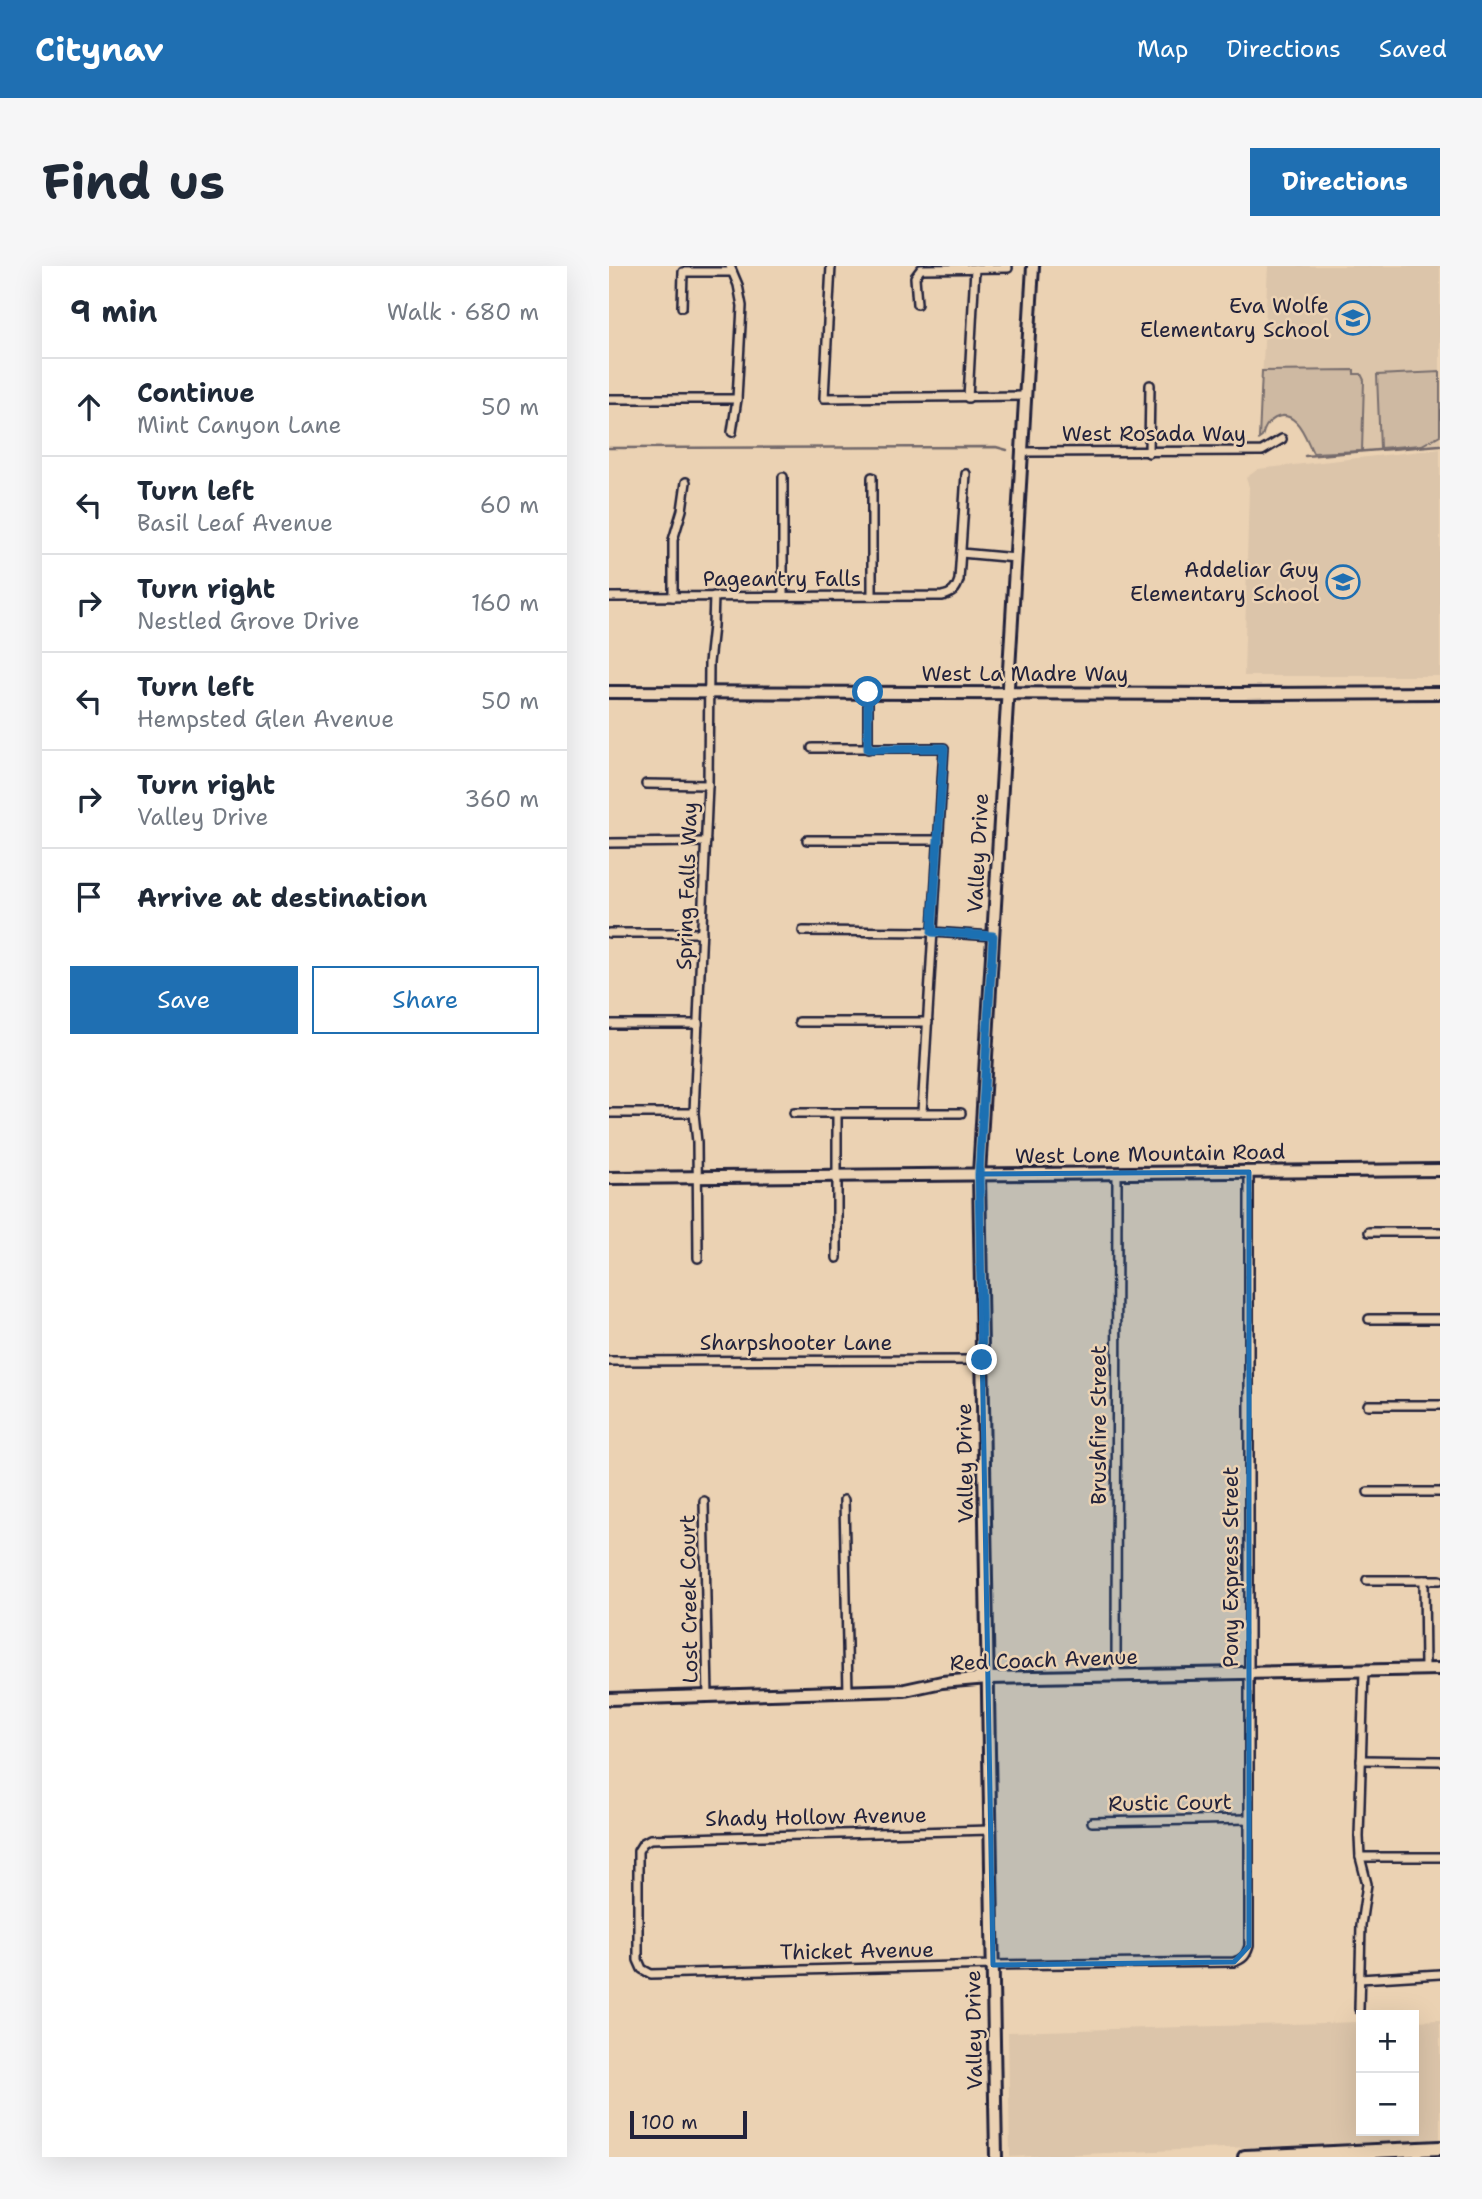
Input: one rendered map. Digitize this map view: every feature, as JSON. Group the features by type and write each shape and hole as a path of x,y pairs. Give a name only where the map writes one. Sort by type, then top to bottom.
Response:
{"main road":[{"path":"1245,2157 1440,2148"}],"street":[{"path":"831,266 824,398 1025,397"},
{"name":"Valley Drive","path":"996,2157 979,1174 1033,266"},
{"path":"968,398 975,268"},
{"path":"917,304 915,277 921,269 1008,268"},
{"path":"682,307 683,272 731,269 738,285 742,306 737,399 732,432"},
{"path":"1149,453 1150,385"},
{"path":"609,399 737,399"},
{"name":"West Rosada Way","path":"1022,452 1262,451 1282,439"},
{"path":"966,474 961,553 1016,558"},
{"path":"783,477 783,596"},
{"path":"872,477 872,596"},
{"path":"673,597 673,540 682,510 686,482"},
{"name":"Pageantry Falls","path":"609,597 942,596 954,591 959,580 961,553"},
{"name":"Spring Falls Way","path":"698,1258 697,1142 694,1113 714,596"},
{"name":"West La Madre Way","path":"609,692 1440,693"},
{"path":"868,692 868,749"},
{"path":"812,748 944,748 922,1112"},
{"path":"646,785 708,785"},
{"path":"807,840 939,840"},
{"path":"609,842 706,842"},
{"path":"803,931 932,932 993,936"},
{"path":"609,933 702,933"},
{"path":"799,1022 927,1022"},
{"path":"609,1024 698,1024"},
{"path":"609,1113 694,1113"},
{"path":"794,1113 961,1113"},
{"path":"837,1113 837,1258"},
{"name":"West Lone Mountain Road","path":"609,1178 1440,1170"},
{"name":"Pony Express Street","path":"1242,1959 1249,1947 1249,1172"},
{"name":"Brushfire Street","path":"1116,1676 1117,1173"},
{"path":"1369,1233 1440,1232"},
{"path":"1369,1319 1440,1319"},
{"name":"Sharpshooter Lane","path":"609,1361 982,1360"},
{"path":"1369,1405 1440,1405"},
{"path":"1367,1492 1440,1492"},
{"path":"844,1500 848,1693"},
{"name":"Lost Creek Court","path":"704,1501 708,1697"},
{"path":"1367,1580 1440,1580"},
{"path":"1424,1580 1425,1669"},
{"name":"Red Coach Avenue","path":"609,1699 905,1690 942,1682 988,1678 1440,1669"},
{"path":"1359,2009 1361,1925 1367,1884 1360,1857 1359,1837 1364,1670"},
{"path":"1361,1760 1440,1760"},
{"name":"Rustic Court","path":"1092,1822 1249,1819"},
{"name":"Shady Hollow Avenue","path":"642,1969 638,1960 638,1851 643,1843 650,1839 991,1830"},
{"path":"1360,1857 1440,1857"},
{"name":"Thicket Avenue","path":"642,1969 651,1974 1234,1962 1242,1959"},
{"path":"1360,1979 1440,1974"}],"highlighted area":[{"path":"1249,1172 1249,1946 1234,1962 993,1965 979,1174"}],"shaded area":[{"name":"Eva Wolfe Elementary School","path":"1268,266 1440,266 1440,445 1313,453 1298,423 1279,417 1268,421 1259,439"},
{"path":"1354,370 1354,374 1361,374 1364,380 1362,451 1313,453 1299,425 1285,416 1270,422 1259,439 1262,371"},
{"path":"1440,372 1440,435 1422,445 1380,448 1377,375"},
{"name":"Addeliar Guy Elementary School","path":"1440,449 1440,676 1244,676 1249,487 1246,478 1258,469"},
{"path":"1440,2020 1440,2139 1010,2157 1008,2032 1356,2022 1356,2136 1419,2136 1419,2021"}],"waterway":[{"path":"1305,456 1440,445"},
{"path":"609,448 996,447 1007,450"}],"place":[{"name":"Eva Wolfe Elementary School","path":"1353,318"},
{"name":"Addeliar Guy Elementary School","path":"1343,582"}],"route":[{"path":"868,692 868,749 944,748 932,932 993,936 979,1174 982,1360"}]}
